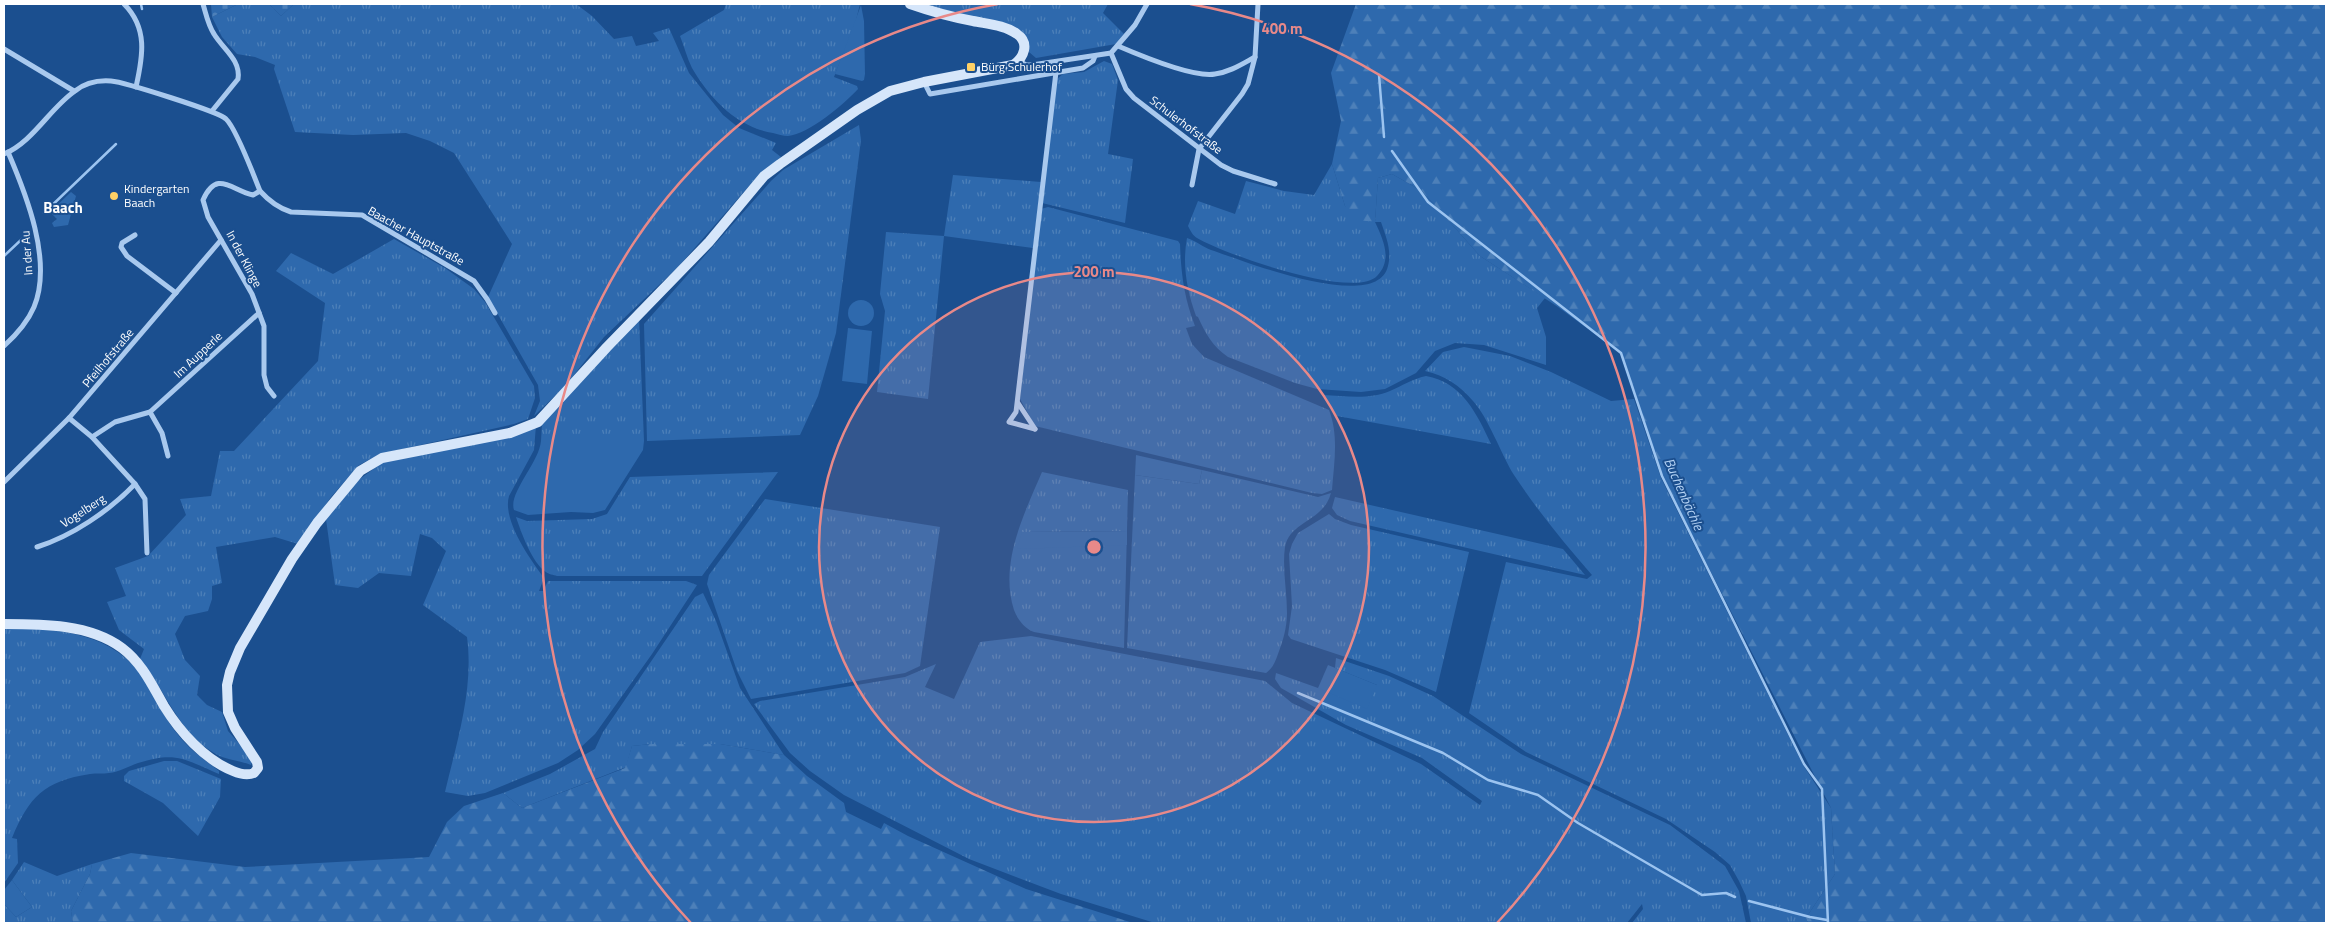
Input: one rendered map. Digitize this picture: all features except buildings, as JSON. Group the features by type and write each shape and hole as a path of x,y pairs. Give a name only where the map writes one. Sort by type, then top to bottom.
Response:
{"street":[{"path":"124,4 139,22 141,64 136,87"},
{"path":"203,4 209,24 234,59 239,72 238,79 212,111"},
{"path":"4,624 30,624 74,629 88,632 112,642 137,663 153,684 165,707 200,750 226,768 246,775 254,773 258,768 257,762 235,728 226,706 230,672 240,648 292,559 317,523 360,471 382,458 510,434 538,422 606,347 709,242 764,176 890,91 924,82 1013,65 1019,61 1025,46 1023,40 1017,34 993,25 928,11 910,4"},
{"path":"1019,61 1032,64 1111,53 1135,25 1147,4"},
{"path":"1192,185 1199,149 1248,84 1255,57 1258,4"},
{"path":"1118,46 1170,65 1213,75 1233,69 1255,57"},
{"path":"4,49 74,91"},
{"name":"Schulerhofstraße","path":"1111,53 1126,89 1148,110 1199,149 1233,171 1274,184"},
{"path":"924,82 930,94 1083,68 1094,61 1095,56"},
{"path":"1017,402 1036,430 1009,422 1016,412 1017,402 1056,72"},
{"name":"Baacher Hauptstraße","path":"6,153 28,137 74,91 92,82 111,81 136,87 212,111 228,120 260,191 268,200 282,210 362,216 474,281 495,313"},
{"name":"In der Au","path":"4,346 18,332 34,307 40,267 37,232 23,186 6,153"},
{"name":"In der Klinge","path":"260,191 253,195 228,184 219,184 208,191 203,200 204,208 243,276 264,326 264,375 267,387 274,396"},
{"path":"135,235 122,243 121,247 127,256 176,293"},
{"name":"Pfeilhofstraße","path":"4,482 69,418 221,240"},
{"name":"Im Aupperle","path":"92,437 115,422 150,412 259,313"},
{"path":"150,412 162,432 168,456"},
{"path":"69,418 92,437 135,484 145,499 147,553"},
{"name":"Vogelberg","path":"37,547 48,544 88,521 123,496 135,484"}],"green space":[{"path":"211,4 238,4 212,17"},
{"path":"238,4 269,4 281,16 294,4 576,4 592,16 614,39 632,36 636,46 659,41 653,33 669,28 689,73 723,115 739,128 776,143 772,150 781,157 756,178 678,267 604,337 566,385 534,416 540,401 538,385 488,297 512,244 454,153 430,141 406,133 353,135 295,132 274,69 275,65 255,57 237,54 222,37 212,17"},
{"path":"269,4 294,4 281,16"},
{"path":"726,4 860,4 855,24 834,77 857,86 858,89 816,124 806,130 788,136 760,130 736,118 716,101 699,79 690,64 680,36 724,10"},
{"path":"919,4 1108,4 1103,13 1124,34 1116,44 1036,58 1029,52 1025,36"},
{"path":"1356,4 2326,4 2326,923 1808,923 1806,918 1835,874 1831,808 1662,476 1621,353 1558,307 1480,256 1422,191 1392,174 1378,178 1375,222 1357,220 1345,206 1332,164 1341,121 1331,73"},
{"path":"861,5 864,21 865,74 862,81 835,74"},
{"path":"1104,61 1112,64 1118,80 1108,154 1133,159 1125,223 1042,203 1057,79 1063,74 1084,72"},
{"path":"859,125 861,140 836,333 818,396 800,435 647,441 644,324 771,181 783,170"},
{"path":"1332,164 1345,206 1375,222 1385,249 1385,263 1382,270 1377,276 1364,282 1317,279 1260,263 1233,254 1197,238 1188,226 1198,201 1235,214 1246,181 1284,191 1314,195"},
{"path":"1392,174 1422,191 1480,256 1545,298 1537,308 1546,337 1546,365 1484,345 1455,343 1435,351 1416,373 1385,389 1361,392 1317,389 1295,383 1228,357 1210,339 1196,316 1190,297 1185,268 1187,238 1211,250 1276,272 1335,285 1360,285 1378,280 1388,266 1389,249 1386,238 1381,222 1375,222 1378,178"},
{"path":"953,175 1041,182 1033,248 944,236"},
{"path":"71,192 76,196 68,225 54,227 52,223 57,219 50,212"},
{"path":"1048,207 1178,241 1180,244 1182,275 1186,295 1195,326 1186,328 1192,344 1204,357 1329,410 1335,440 1332,490 1322,494 1312,493 1035,426 1020,399 1041,209"},
{"path":"886,232 944,236 928,399 877,392 885,311 880,294"},
{"path":"394,239 445,268 474,289 485,302 534,386 535,398 528,419 514,424 380,454 359,465 331,497 298,544 275,537 216,547 222,583 212,586 212,599 208,611 185,616 175,634 185,660 200,676 197,695 207,705 222,712 228,731 251,757 252,762 251,765 223,757 202,744 181,722 140,659 144,649 119,630 107,602 126,596 115,568 148,556 186,515 180,499 211,496 220,451 234,451 318,361 325,303 276,271 291,253 333,274"},
{"path":"861,300 870,304 874,313 870,322 861,326 852,322 848,313 852,304"},
{"path":"639,318 644,441 541,441 542,424"},
{"path":"848,328 872,331 867,384 842,381"},
{"path":"1464,347 1510,356 1551,372 1611,401 1634,399 1661,478 1803,765 1831,808 1835,874 1806,918 1808,923 1751,923 1746,896 1739,881 1730,865 1715,852 1666,819 1526,752 1469,713 1506,562 1587,579 1592,575 1551,526 1514,475 1479,408 1463,390 1452,382 1425,371 1443,352"},
{"path":"1426,376 1439,379 1459,392 1474,411 1491,444 1337,416 1323,395 1374,396"},
{"path":"536,425 534,450 509,496 508,506 513,527 519,539 544,578 539,591 543,591 548,581 686,581 697,585 652,654 595,734 578,750 558,763 485,793 468,796 445,792 463,715 469,656 467,637 423,605 446,551 432,538 420,534 411,576 379,573 358,588 335,585 326,519 352,485 384,461"},
{"path":"541,441 644,441 643,450 605,510 593,513 571,512 528,515 514,510 513,503 519,486 535,459"},
{"path":"1136,455 1202,470 1199,484 1135,475"},
{"path":"1202,470 1318,497 1331,493 1322,510 1300,526 1288,538 1285,547 1284,563 1287,605 1286,623 1276,660 1266,673 1127,648 1135,475 1199,484"},
{"path":"778,472 702,576 557,576 547,573 532,555 516,517 527,521 592,519 607,514 630,477"},
{"path":"1042,472 1128,490 1127,541 1126,531 1022,532 1127,545 1124,648 1034,632 1024,626 1017,617 1010,593 1012,557 1021,522"},
{"path":"1335,497 1563,549 1585,575 1350,521 1337,515 1332,508"},
{"path":"765,499 940,527 920,666 905,673 751,699 737,671 707,584 709,575"},
{"path":"1329,514 1335,519 1351,525 1469,552 1436,692 1385,670 1291,639 1288,635 1292,606 1289,554 1292,544 1298,533"},
{"path":"1127,531 1127,545 1017,549 1022,532"},
{"path":"703,593 716,621 740,688 784,755 720,744 651,744 632,746 626,767 522,808 503,793 550,774 595,749 603,732 695,597"},
{"path":"4,628 40,629 77,634 110,647 138,671 183,741 219,771 219,774 180,758 171,757 151,759 113,772 74,777 61,781 40,793 18,824 12,838 17,839 18,863 4,883"},
{"path":"1031,636 1265,681 1292,703 1421,764 1480,805 1482,801 1422,758 1346,725 1281,688 1275,679 1276,673 1318,688 1377,685 1335,668 1336,658 1389,676 1433,696 1521,754 1670,825 1725,866 1739,891 1746,923 1632,923 1643,909 1642,904 1627,923 1155,923 1061,894 969,859 844,795 810,771 790,753 754,704 760,701 905,677 936,664 925,687 954,699 980,642"},
{"path":"1328,665 1377,685 1367,709 1318,688"},
{"path":"651,744 720,744 784,755 807,776 844,803 846,812 881,829 884,823 908,836 1026,889 1133,923 73,923 71,911 90,874 92,864 131,853 245,867 429,857 447,822 464,806 503,793 522,808 625,768 632,746"},
{"path":"164,761 177,761 221,779 220,797 198,836 163,803 124,781 124,776 129,771"},
{"path":"24,862 57,876 92,864 90,874 71,911 73,923 4,923 4,904 16,917 32,907 12,880"},
{"path":"12,880 32,907 16,917 4,904 4,890"}],"waterway":[{"path":"141,4 142,9"},
{"name":"Buchenbächle","path":"1379,75 1384,137"},
{"path":"44,213 116,144"},
{"name":"Buchenbächle","path":"1392,151 1428,202 1621,353 1662,476 1804,764 1822,789 1828,923"},
{"path":"4,256 22,239"},
{"path":"1298,693 1443,753 1488,780 1538,795 1578,823 1702,895 1726,893 1735,897"},
{"path":"1749,901 1827,920"}],"place":[{"name":"Bürg Schulerhof","path":"971,67"},
{"name":"Kindergarten Baach","path":"114,196"}],"district":[{"name":"Baach","path":"63,208"}]}
